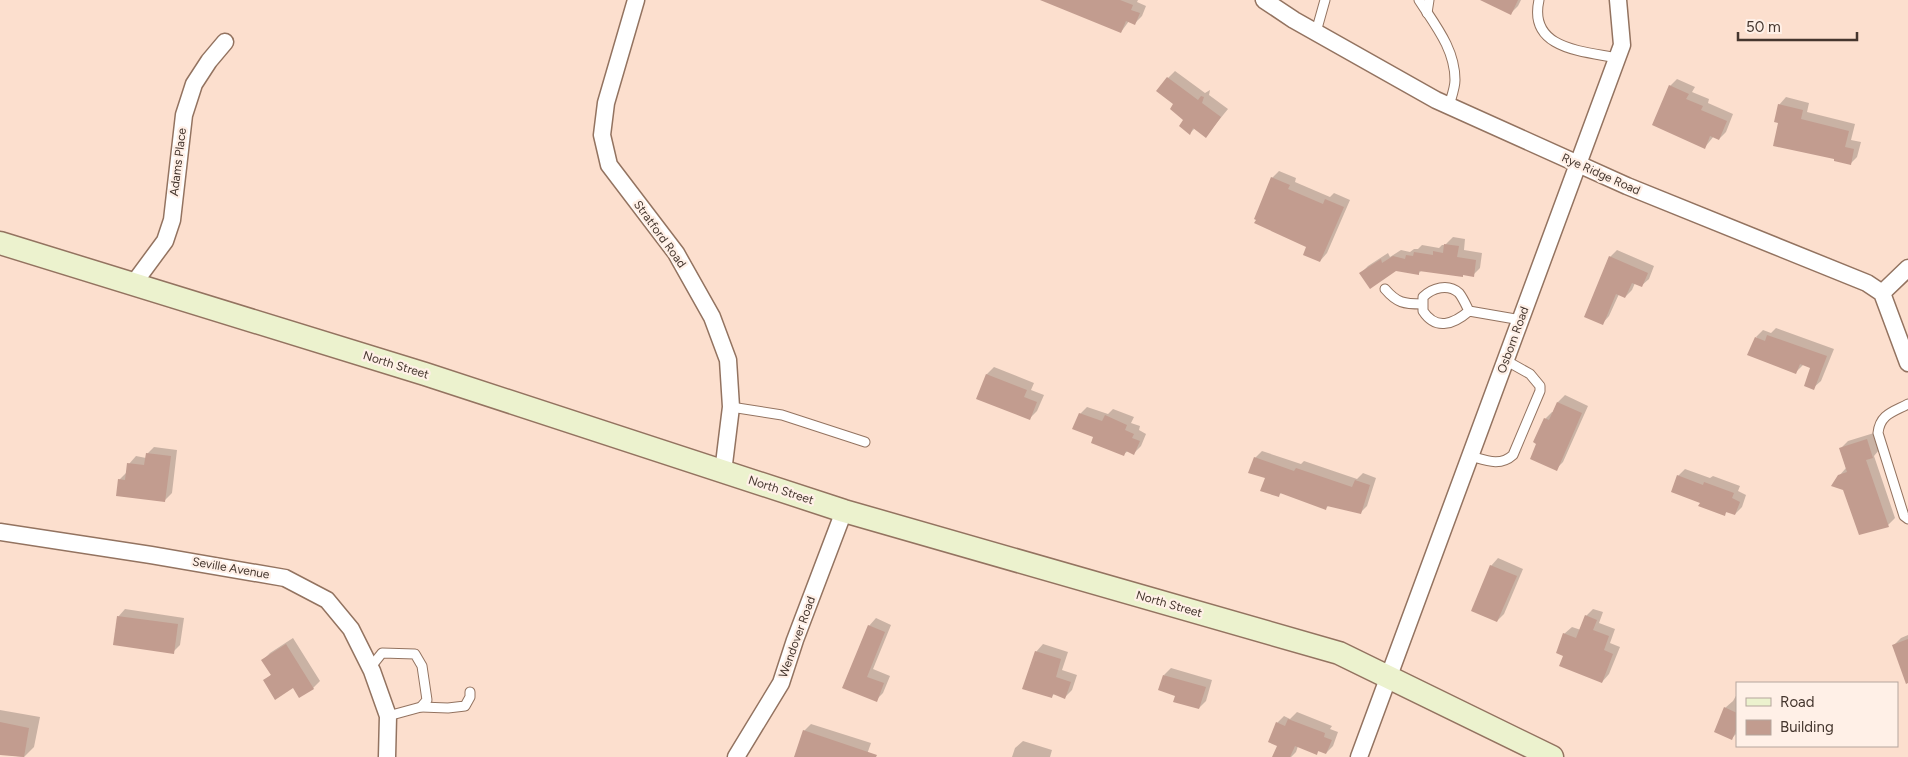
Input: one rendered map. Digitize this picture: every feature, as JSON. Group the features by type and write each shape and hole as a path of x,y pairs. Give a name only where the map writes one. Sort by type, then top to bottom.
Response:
{"main road":[{"name":"North Street","path":"0,243 425,374 844,511 1339,653 1552,757"}],"street":[{"name":"Stratford Road","path":"636,0 606,103 602,135 608,165 676,252 712,317 728,360 731,407 723,472"},
{"name":"Rye Ridge Road","path":"1264,0 1316,32 1436,100 1627,186 1867,283 1882,293"},
{"name":"Osborn Road","path":"1359,757 1622,45 1618,0"},
{"name":"Adams Place","path":"134,283 165,241 172,220 184,115 194,84 209,61 226,42"},
{"path":"1908,268 1882,293 1908,362"},
{"name":"Wendover Road","path":"736,757 781,683 795,640 844,511"},
{"name":"Seville Avenue","path":"0,532 151,554 285,578 327,600 351,629 370,668 388,716"},
{"path":"387,757 388,716"}],"lane":[{"path":"1316,32 1325,0"},
{"path":"1419,0 1445,39 1454,62 1455,82 1449,106"},
{"path":"1427,13 1429,0"},
{"path":"1539,0 1536,12 1538,24 1560,46 1617,58"},
{"path":"1444,287 1452,288 1463,299 1469,311 1460,319 1451,323 1442,324 1431,321 1423,311 1423,297 1428,292 1444,287"},
{"path":"1385,289 1393,298 1407,304 1422,304"},
{"path":"1469,311 1521,320"},
{"path":"1470,456 1494,462 1513,455 1540,391 1540,386 1530,374 1506,360"},
{"path":"1908,404 1882,418 1878,433 1904,516 1908,519"},
{"path":"731,407 782,415 865,442"},
{"path":"370,668 382,653 415,654 422,666 427,700 421,707"},
{"path":"388,716 421,707 448,708 466,706 470,692"}],"building":[{"path":"1040,0 1120,0 1133,5 1131,10 1140,13 1135,25 1126,21 1121,33"},
{"path":"1480,0 1518,0 1511,15"},
{"path":"1167,77 1198,100 1201,96 1204,97 1202,103 1221,117 1206,138 1193,128 1190,135 1179,126 1183,120 1170,109 1173,104 1156,91"},
{"path":"1669,85 1689,94 1686,99 1703,106 1701,110 1727,121 1719,140 1710,136 1705,149 1652,125"},
{"path":"1778,104 1803,110 1801,119 1849,131 1845,147 1854,149 1851,165 1834,161 1834,159 1773,146 1778,123 1774,122"},
{"path":"1271,177 1290,185 1288,189 1323,204 1325,199 1344,207 1320,262 1303,255 1306,247 1254,223"},
{"path":"1444,244 1459,246 1457,257 1476,260 1474,277 1419,271 1419,275 1396,271 1370,289 1359,273 1381,259 1382,263 1393,256 1405,259 1406,255 1413,256 1414,252 1433,255 1433,251 1443,253"},
{"path":"1609,256 1648,273 1642,287 1632,283 1625,298 1616,294 1603,325 1584,317"},
{"path":"1767,335 1827,356 1814,390 1804,386 1810,368 1800,364 1796,374 1747,355 1755,337 1765,341"},
{"path":"986,374 1027,390 1024,397 1037,402 1030,420 976,399"},
{"path":"1557,402 1582,413 1557,471 1530,459 1536,444 1533,442 1544,418 1549,420"},
{"path":"1079,413 1102,421 1105,415 1127,425 1125,430 1134,434 1132,438 1140,441 1134,455 1126,451 1124,456 1091,443 1093,437 1072,429"},
{"path":"1867,439 1873,458 1866,460 1889,527 1859,535 1843,490 1831,486 1838,475 1847,472 1839,448"},
{"path":"146,453 171,456 165,502 116,496 118,479 125,480 127,463 144,465"},
{"path":"1254,457 1294,471 1296,468 1352,487 1355,480 1370,485 1361,514 1327,506 1326,510 1280,493 1279,497 1260,491 1265,478 1248,473"},
{"path":"1677,475 1703,485 1704,482 1734,493 1732,498 1740,502 1735,515 1726,512 1725,516 1698,506 1700,503 1671,492"},
{"path":"1490,565 1517,576 1497,622 1471,611"},
{"path":"1585,615 1597,620 1593,630 1609,636 1604,650 1613,654 1602,683 1559,666 1563,656 1556,653 1563,633 1576,638"},
{"path":"117,616 178,624 174,654 113,645"},
{"path":"868,625 885,632 867,677 884,683 877,702 842,688"},
{"path":"1908,639 1908,683 1906,684 1892,645"},
{"path":"286,644 314,689 299,698 293,688 275,700 263,680 271,675 261,660"},
{"path":"1035,651 1061,659 1056,677 1071,682 1065,699 1053,694 1052,698 1022,689"},
{"path":"1163,675 1206,687 1199,709 1173,702 1175,696 1158,690"},
{"path":"1724,707 1736,713 1736,730 1732,740 1714,732"},
{"path":"1288,719 1325,733 1324,737 1332,740 1326,754 1318,751 1317,755 1295,746 1290,757 1272,757 1277,746 1268,742 1276,722 1285,726"},
{"path":"0,722 29,728 24,757 0,755"},
{"path":"803,730 877,755 876,757 794,757"}]}
